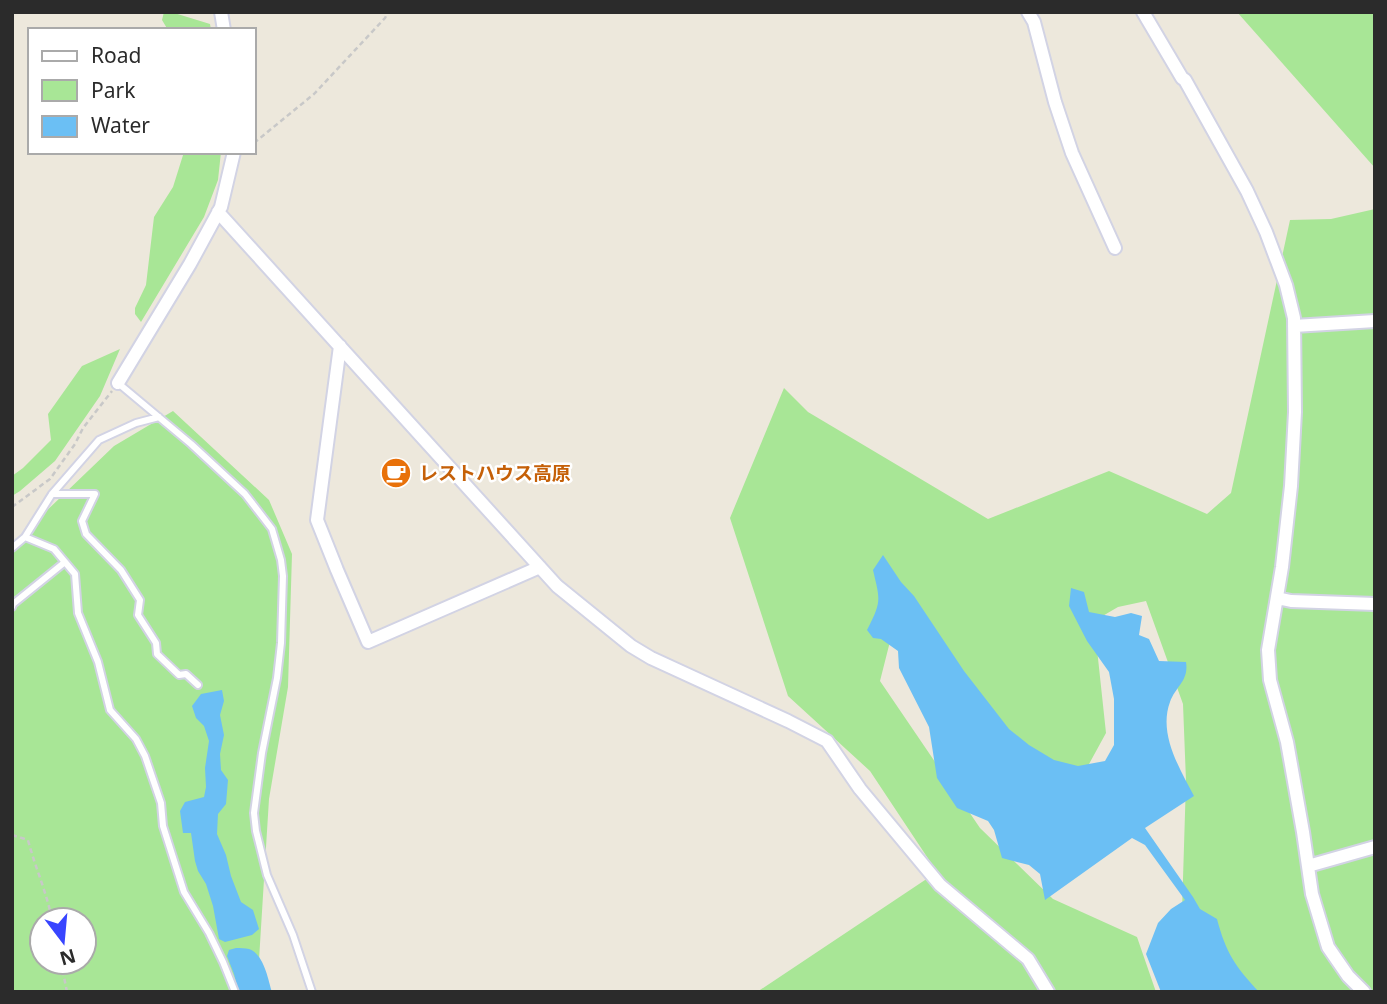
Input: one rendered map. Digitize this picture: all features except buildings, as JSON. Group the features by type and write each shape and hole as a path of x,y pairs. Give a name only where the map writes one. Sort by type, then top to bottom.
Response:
{"street":[{"path":"1028,12 1034,22 1055,102 1072,153 1115,248"},
{"path":"1143,12 1185,80 1247,191 1286,285 1294,318 1295,412 1291,486 1282,567 1268,650 1270,680 1287,742 1304,832 1312,894 1328,947 1363,992"},
{"path":"118,383 218,212 234,154"},
{"path":"218,212 557,586 641,652 827,741 860,789 940,885 1028,959 1048,992"},
{"path":"1294,326 1375,321"},
{"path":"340,346 317,520 368,642 540,567"},
{"path":"1277,598 1290,601 1375,604"},
{"path":"1308,866 1375,848"}],"lane":[{"path":"118,383 191,444 245,494 272,529 283,576 281,643 254,813 267,875 293,935 312,992"},
{"path":"12,548 25,537 52,494 99,440 136,423 159,417"},
{"path":"52,494 95,494 82,521 86,534 121,570 140,600 138,615 156,643 157,654 179,675 186,674 198,685"},
{"path":"25,537 54,549 75,574 78,613 98,662 110,710 136,739 145,756 161,803 163,826 184,892 209,933 235,992"},
{"path":"12,607 65,562"}],"path":[{"path":"256,142 314,94 388,12"},
{"path":"12,507 50,479 83,428 118,383"},
{"path":"12,835 27,840 49,906"}],"green space":[{"path":"164,12 171,12 210,24 211,28 167,28 162,20"},
{"path":"1237,12 1375,12 1375,168"},
{"path":"183,154 221,154 218,180 204,217 141,322 135,314 135,308 146,285 154,217 173,187"},
{"path":"1375,209 1375,992 1245,992 1182,911 1186,781 1183,704 1146,601 1118,607 1094,621 1106,733 1083,775 1001,753 900,602 880,681 980,828 1053,899 1137,937 1156,992 757,992 937,872 870,771 788,696 730,518 784,388 808,412 988,519 1109,471 1207,514 1231,493 1290,220 1331,219"},
{"path":"120,349 100,396 55,461 12,496 12,476 51,440 48,414 82,366"},
{"path":"173,411 269,500 292,554 288,687 269,799 257,992 12,992 12,544 114,446"}],"water":[{"path":"883,555 964,671 1009,729 1054,760 1078,766 1105,761 1114,745 1114,699 1109,672 1087,641 1069,606 1071,588 1084,592 1089,612 1115,617 1131,613 1142,616 1139,635 1149,639 1159,661 1186,662 1184,679 1170,702 1167,726 1172,751 1194,796 1145,828 1200,909 1217,919 1232,959 1259,992 1161,992 1146,954 1158,923 1171,909 1185,900 1145,845 1132,838 1045,900 1040,874 1029,865 1002,858 994,830 988,821 957,808 937,778 929,727 899,668 898,651 881,639 873,638 867,630 878,600 873,570"},
{"path":"222,690 224,701 220,715 224,735 220,754 221,770 228,780 226,804 218,814 217,834 241,902 253,910 259,929 252,935 225,942 219,939 213,906 195,861 191,833 183,833 180,811 185,802 204,797 206,787 205,768 209,741 192,706 201,694"},
{"path":"249,949 258,956 265,968 272,992 239,992 227,956 229,950"}],"place":[{"name":"レストハウス高原","path":"396,473"}]}
